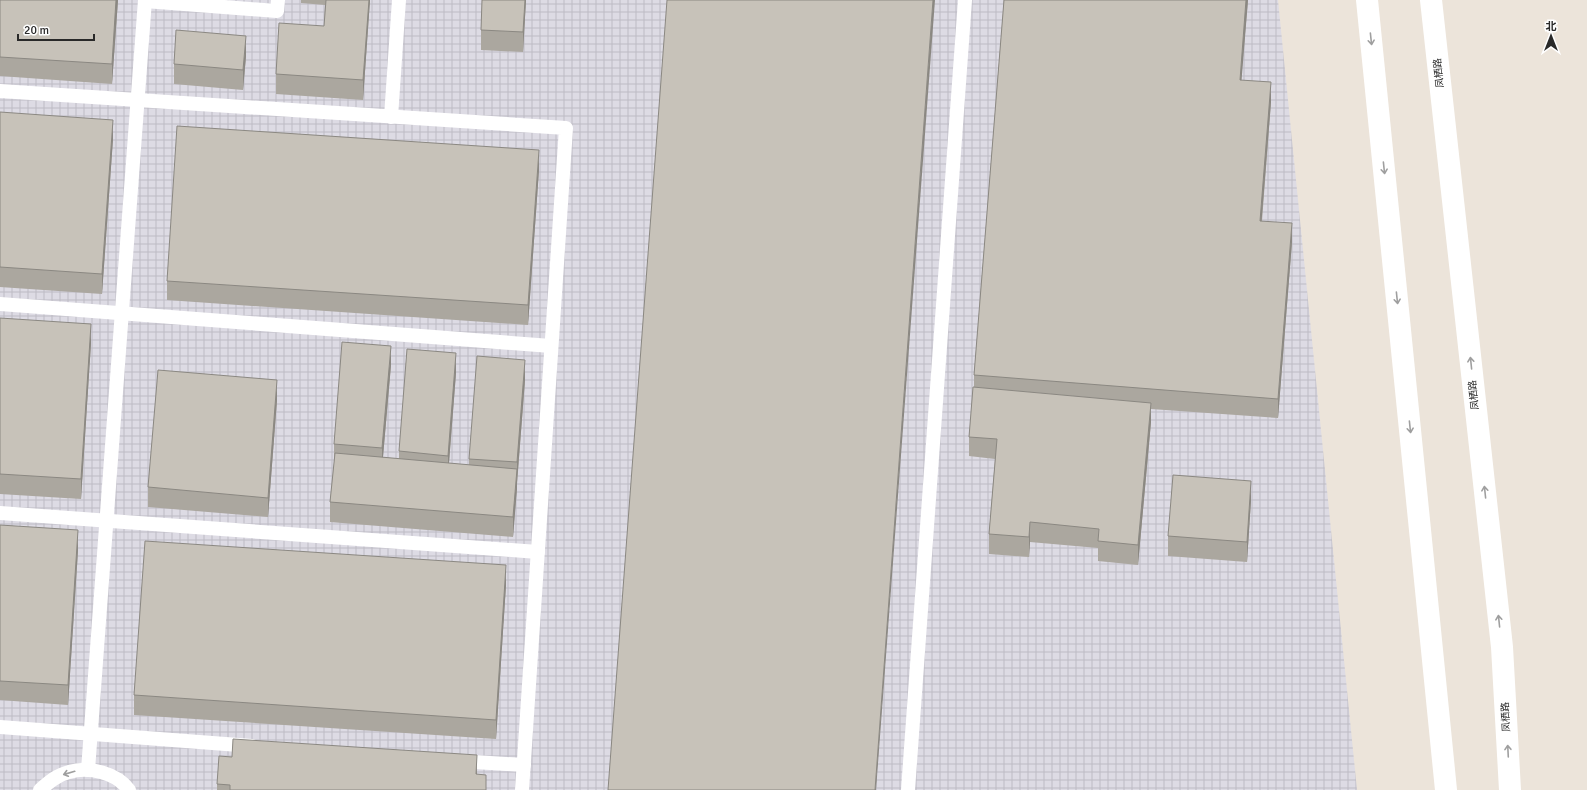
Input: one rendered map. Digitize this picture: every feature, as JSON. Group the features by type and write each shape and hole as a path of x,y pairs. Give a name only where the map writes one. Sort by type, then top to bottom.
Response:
{"main road":[{"path":"1367,0 1446,790"},
{"name":"凤栖路","path":"1431,0 1502,647 1510,790"}],"lane":[{"path":"88,770 145,0 277,11 278,0"},
{"path":"391,118 399,0"},
{"path":"908,790 965,0"},
{"path":"0,91 391,118 566,128 522,790"},
{"path":"0,304 551,346"},
{"path":"0,513 538,552"},
{"path":"0,727 264,746"},
{"path":"445,760 524,766"},
{"path":"40,790 52,779 69,771 88,770 108,774 126,786 129,790"}],"shaded area":[{"path":"0,0 1278,0 1357,790 0,790"}],"building":[{"path":"0,0 116,0 112,64 0,57"},
{"path":"326,0 369,0 363,80 276,74 279,23 324,26"},
{"path":"482,0 525,0 523,32 481,30"},
{"path":"667,0 933,0 875,790 608,790"},
{"path":"1004,0 1246,0 1240,80 1271,82 1260,221 1292,223 1278,399 974,375"},
{"path":"176,30 246,36 243,70 174,64"},
{"path":"0,112 113,120 102,274 0,267"},
{"path":"177,126 539,150 528,305 167,281"},
{"path":"0,318 91,324 81,479 0,474"},
{"path":"342,342 391,346 382,448 334,444"},
{"path":"407,349 456,353 448,456 399,451"},
{"path":"477,356 525,360 517,462 469,459"},
{"path":"158,370 277,380 268,498 148,487"},
{"path":"973,387 1151,403 1138,545 1098,541 1099,529 1030,522 1029,537 989,534 997,439 969,437"},
{"path":"335,453 517,469 513,517 330,502"},
{"path":"1173,475 1251,481 1247,542 1168,536"},
{"path":"0,525 78,530 68,685 0,681"},
{"path":"145,541 506,565 496,720 134,695"},
{"path":"233,739 477,755 476,774 486,775 486,790 230,790 230,785 217,784 219,756 232,757"}]}
